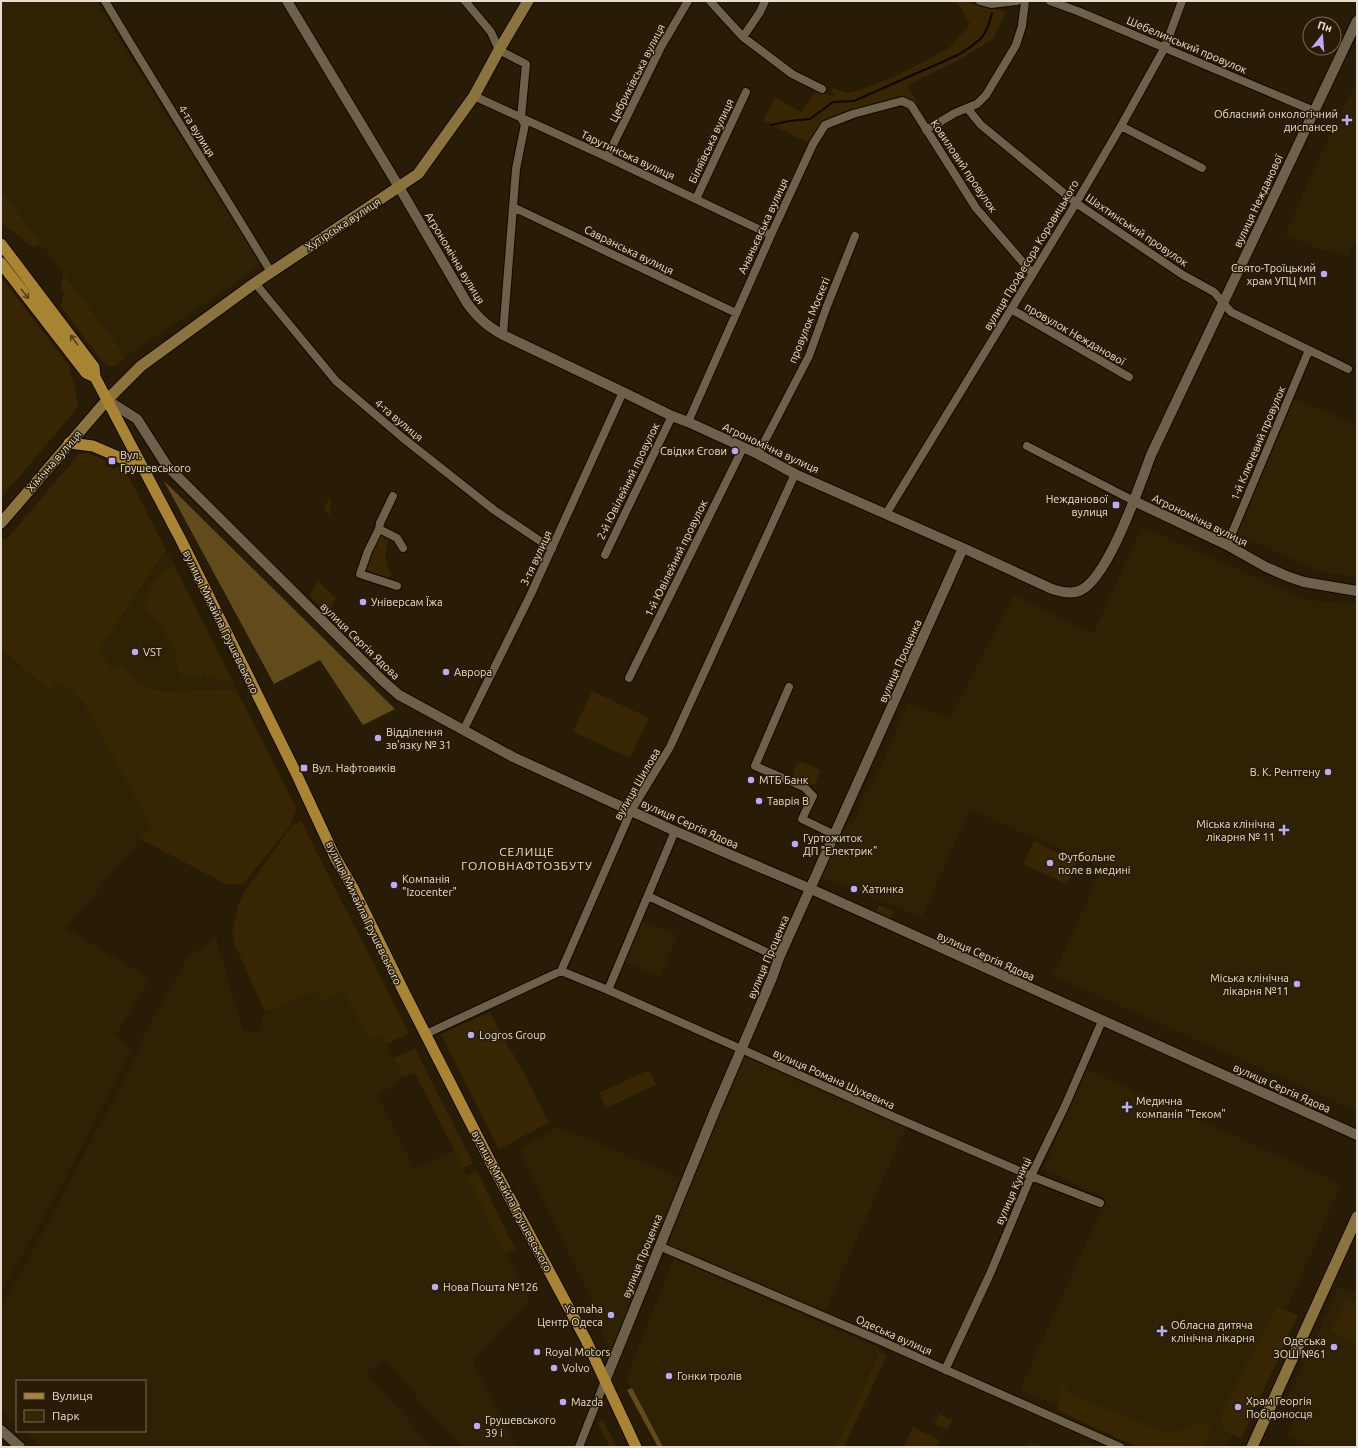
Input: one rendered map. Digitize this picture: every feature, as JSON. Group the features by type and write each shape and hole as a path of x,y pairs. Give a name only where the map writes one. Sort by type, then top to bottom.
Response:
{"main road":[{"name":"Хутірська вулиця","path":"107,400 141,366 255,283 418,174 474,96 528,1"},
{"name":"вулиця Михайла Грушевського","path":"1,244 94,366 95,377 181,540 296,771 335,857 353,888 489,1159 586,1340 636,1447"},
{"path":"1,263 86,373 95,377"},
{"name":"Хімічна вулиця","path":"1,523 107,400"},
{"path":"69,443 93,446 142,467"},
{"path":"1252,1447 1357,1217"}],"street":[{"name":"4-та вулиця","path":"105,1 149,76 237,215 271,272"},
{"name":"Агрономічна вулиця","path":"287,1 467,303 476,316 488,327 672,416 758,454 795,474 964,548 1052,589 1062,592 1079,591 1093,581 1104,564 1134,501 1227,545 1266,567 1289,577 1304,582 1357,591"},
{"path":"464,1 491,32 499,50 526,64 521,118 525,124 516,169 503,335"},
{"name":"Цебриківська вулиця","path":"607,157 661,47 688,1"},
{"path":"710,1 742,37 792,74 822,90"},
{"path":"742,37 760,12 765,1"},
{"path":"980,1 991,4 1017,1"},
{"path":"926,130 955,113 977,104 986,95 1016,44 1022,26 1025,1"},
{"name":"Шебелинський провулок","path":"1050,1 1165,47 1314,110"},
{"name":"вулиця Професора Коровицького","path":"886,514 1076,203 1121,126 1165,47 1182,1"},
{"name":"вулиця Нежданової","path":"1134,501 1151,455 1357,21"},
{"name":"Біляївська вулиця","path":"696,199 746,92"},
{"name":"Тарутинська вулиця","path":"474,96 771,235"},
{"name":"Ананьєвська вулиця","path":"688,422 771,235 813,144 825,125 853,114 902,101 911,105"},
{"name":"Ковиловий провулок","path":"911,105 976,208 1032,273"},
{"name":"Шахтинський провулок","path":"967,108 981,125 1076,203 1183,275 1214,292 1235,315 1348,369"},
{"path":"1121,126 1202,168"},
{"name":"Савранська вулиця","path":"513,207 736,314"},
{"name":"провулок Москеті","path":"758,454 809,356 827,306 856,236"},
{"name":"4-та вулиця","path":"255,283 336,381 403,438 494,510 552,549"},
{"name":"провулок Нежданової","path":"1011,309 1129,377"},
{"name":"1-й Ключевий провулок","path":"1227,545 1309,350"},
{"name":"3-тя вулиця","path":"463,731 552,549 623,392"},
{"name":"вулиця Сергія Ядова","path":"107,400 137,419 167,466 383,682 399,695 513,757 675,831 811,890 1357,1135"},
{"name":"2-й Ювілейний провулок","path":"605,555 672,416"},
{"path":"1027,446 1134,501"},
{"name":"1-й Ювілейний провулок","path":"629,678 743,448"},
{"name":"вулиця Шилова","path":"561,971 631,811 670,747 795,474"},
{"path":"393,496 380,523 379,529 360,574 397,586"},
{"path":"379,529 397,538 402,544 403,548"},
{"name":"вулиця Проценка","path":"605,1381 740,1050 964,548"},
{"path":"789,687 755,766 804,787 813,796 802,819 835,835"},
{"path":"608,990 675,831"},
{"path":"648,896 780,958"},
{"path":"426,1034 561,971"},
{"name":"вулиця Романа Шухевича","path":"561,971 608,990 740,1050 1031,1176 1100,1203"},
{"name":"вулиця Куниці","path":"945,1370 990,1274 1031,1176 1065,1106 1102,1021"},
{"name":"Одеська вулиця","path":"659,1246 1120,1447"},
{"path":"579,1447 605,1381"},
{"path":"1,1430 20,1447"}],"shaded area":[{"path":"1,1 96,1 261,265 126,357 1,190"},
{"path":"1357,80 1357,240 1352,245 1348,257 1314,247 1285,235 1318,160"},
{"path":"1293,398 1357,425 1357,577 1321,572 1237,534"},
{"path":"164,481 395,709 363,725 320,660 274,684"},
{"path":"1142,527 1306,600 1357,604 1357,1111 1053,976 1102,868 970,809 922,917 818,875 844,821 852,825 869,784 873,785 908,703 950,718 1014,595 1093,634"},
{"path":"166,550 174,565 158,576 156,617 178,658 174,660 202,677 203,671 206,671 216,681 232,680 236,689 162,691 137,684 124,667 112,671 99,650"},
{"path":"1,649 49,691 59,681 84,703 151,827 66,928 150,979 116,1034 132,1049 62,1184 1,1293"},
{"path":"640,920 677,935 660,977 623,961"},
{"path":"215,936 243,1030 259,1032 265,1012 318,989 322,1001 343,992 370,1039 381,1033 403,1077 378,1096 415,1169 454,1150 530,1299 473,1362 517,1447 462,1447 431,1414 384,1358 366,1374 433,1447 42,1447 26,1432 146,1432 146,1380 16,1380 16,1423 1,1409 1,1310 140,1050 140,1042 187,959"},
{"path":"740,1052 907,1125 825,1311 661,1245"},
{"name":"Обласна дитяча клінічна лікарня","path":"1086,1069 1341,1184 1227,1447 1151,1447 1020,1390 1106,1199 1043,1169"},
{"path":"559,1127 684,1179 610,1355 589,1294 518,1149"},
{"path":"674,1258 880,1348 836,1447 663,1447 626,1379"},
{"name":"Одеська ЗОШ №61","path":"1339,1286 1357,1294 1357,1447 1311,1447 1286,1435 1300,1406 1287,1400"},
{"path":"632,1388 663,1447 658,1447 627,1390"},
{"path":"1029,1439 1045,1447 1025,1447"},
{"path":"1081,1440 1096,1447 1078,1447"}],"green space":[{"path":"957,2 1006,12 994,38 961,59 907,85 919,105 900,98 823,122 809,143 763,121 775,97 801,112 816,91 835,96 831,88 847,93 859,90 896,76 949,48 970,24"},
{"path":"1,190 42,245 33,247 1,223"},
{"path":"63,273 126,357 117,365 112,367 102,361 61,306 64,293 61,289"},
{"path":"1,277 69,366 78,407 1,498"},
{"path":"88,453 106,461 105,466 114,469 116,466 124,471 130,479 166,550 99,650 112,670 124,667 137,684 162,691 236,689 296,808 291,825 243,884 228,885 140,839 151,827 84,703 59,681 49,691 1,649 1,540 8,538 79,454"},
{"path":"330,498 330,515 325,511 325,505"},
{"path":"377,532 390,535 386,550 386,559 392,574 388,579 362,568"},
{"path":"174,565 232,680 216,681 213,677 206,677 206,671 203,671 203,677 182,677 174,660 178,658 156,617 153,618 144,606 148,592 154,582"},
{"path":"318,581 336,598 328,614 310,596"},
{"path":"592,691 649,718 630,758 573,732"},
{"path":"800,761 820,770 815,784 810,785 794,777 795,768"},
{"path":"301,821 409,1033 387,1044 381,1034 370,1040 343,992 322,1001 318,990 265,1012 235,945 232,931 238,905 244,893 292,825"},
{"name":"Футбольне поле в медині","path":"1034,841 1077,862 1067,884 1023,864"},
{"path":"879,905 894,911 889,920 875,914"},
{"path":"490,1012 500,1033 520,1065 549,1123 499,1149 441,1034"},
{"path":"415,1048 473,1163 463,1168 415,1073 403,1077 394,1058"},
{"path":"649,1070 656,1085 606,1108 599,1093"},
{"path":"477,1171 515,1249 505,1254 467,1176"},
{"path":"1347,1299 1357,1304 1357,1344 1331,1331"},
{"path":"1277,1307 1298,1315 1241,1439 1224,1430 1220,1415"},
{"path":"879,1352 887,1355 844,1447 836,1447"},
{"path":"1060,1381 1063,1387 1075,1396 1165,1432 1174,1432 1204,1422 1212,1428 1203,1447 1137,1447 1058,1411"},
{"path":"939,1414 952,1420 947,1430 934,1424"},
{"path":"603,1420 617,1447 610,1447 597,1423"},
{"path":"913,1427 940,1440 937,1447 904,1447"}],"waterway":[{"path":"771,125 789,121 810,119 833,102 854,101 958,55 981,38 987,28 992,13"}],"place":[{"name":"Обласний онкологічний диспансер","path":"1347,120"},
{"name":"Свято-Троїцький храм УПЦ МП","path":"1324,274"},
{"name":"Свідки Єгови","path":"735,451"},
{"name":"Вул. Грушевського","path":"112,461"},
{"name":"Нежданової вулиця","path":"1116,505"},
{"name":"Універсам Їжа","path":"363,602"},
{"name":"VST","path":"135,652"},
{"name":"Аврора","path":"446,672"},
{"name":"Відділення зв'язку № 31","path":"378,738"},
{"name":"Вул. Нафтовиків","path":"304,768"},
{"name":"В. К. Рентгену","path":"1328,772"},
{"name":"МТБ Банк","path":"751,780"},
{"name":"Таврія В","path":"759,801"},
{"name":"Міська клінічна лікарня № 11","path":"1284,830"},
{"name":"Гуртожиток ДП \"Електрик\"","path":"795,844"},
{"name":"Футбольне поле в медині","path":"1050,863"},
{"name":"Компанія \"Izocenter\"","path":"394,885"},
{"name":"Хатинка","path":"854,889"},
{"name":"Міська клінічна лікарня №11","path":"1297,984"},
{"name":"Logros Group","path":"471,1035"},
{"name":"Медична компанія \"Теком\"","path":"1127,1107"},
{"name":"Нова Пошта №126","path":"435,1287"},
{"name":"Yamaha Центр Одеса","path":"611,1315"},
{"name":"Обласна дитяча клінічна лікарня","path":"1162,1331"},
{"name":"Одеська ЗОШ №61","path":"1334,1347"},
{"name":"Royal Motors","path":"537,1352"},
{"name":"Volvo","path":"554,1368"},
{"name":"Гонки тролів","path":"669,1376"},
{"name":"Mazda","path":"563,1402"},
{"name":"Храм Георгія Побідоносця","path":"1238,1407"},
{"name":"Грушевського 39 і","path":"477,1426"}],"district":[{"name":"СЕЛИЩЕ ГОЛОВНАФТОЗБУТУ","path":"527,858"}]}
